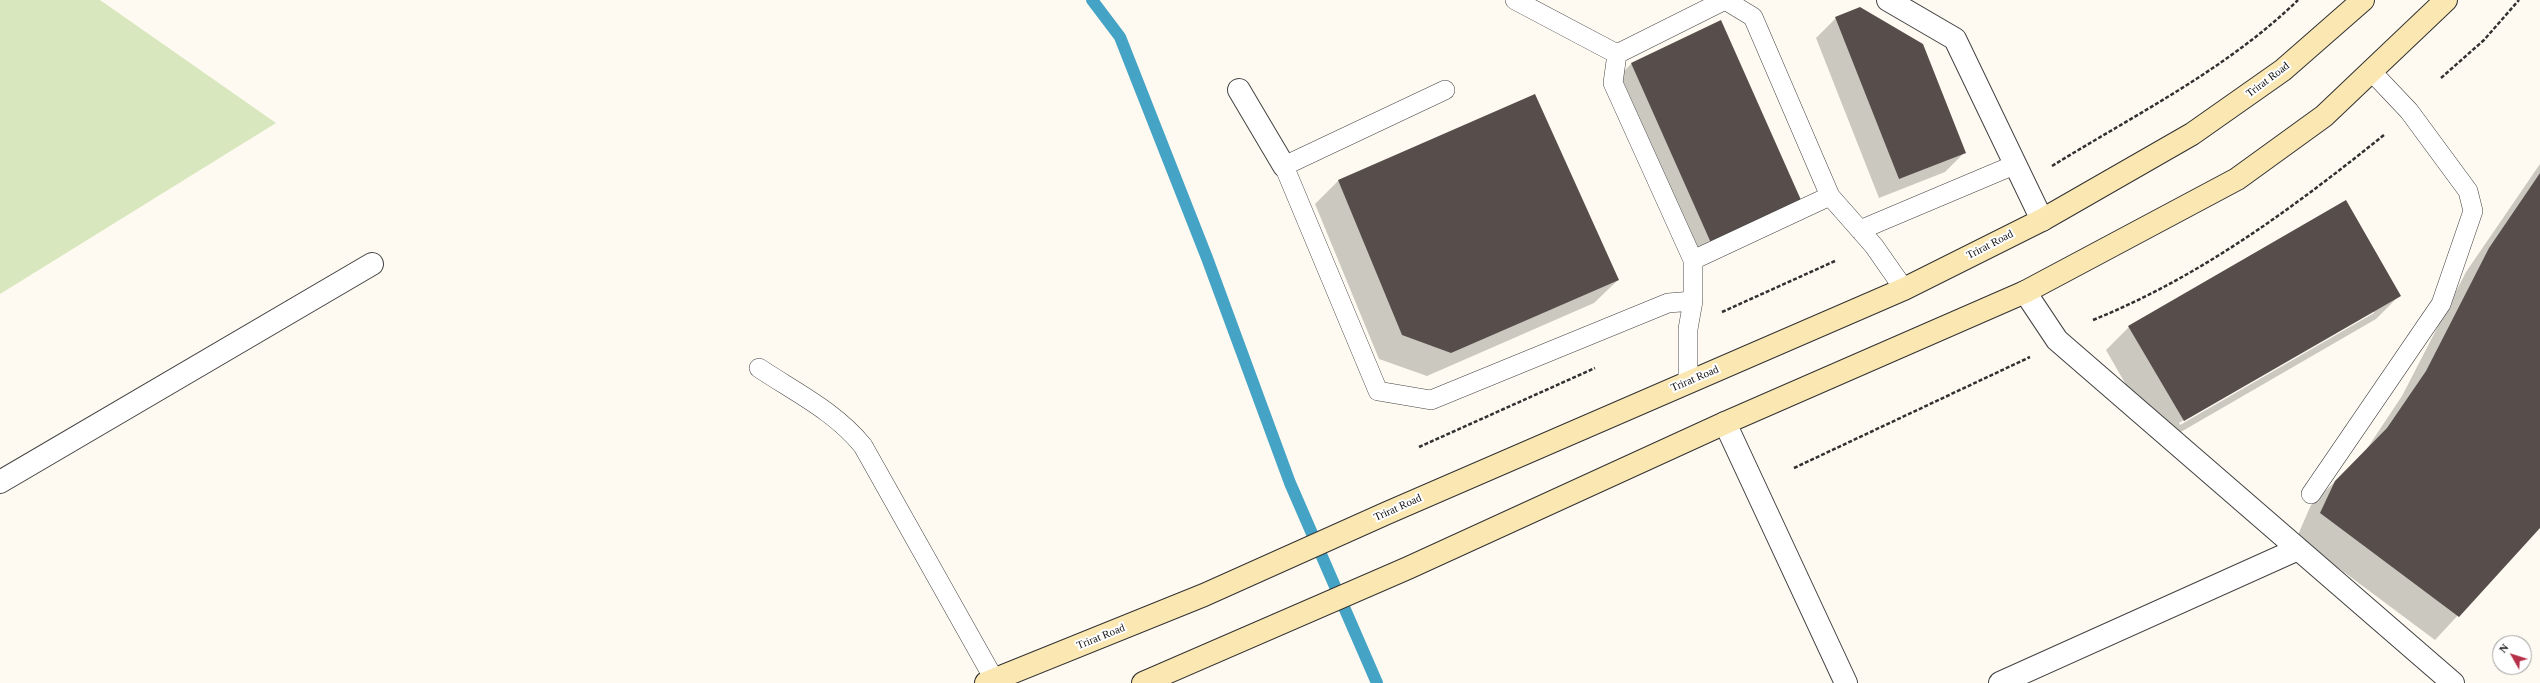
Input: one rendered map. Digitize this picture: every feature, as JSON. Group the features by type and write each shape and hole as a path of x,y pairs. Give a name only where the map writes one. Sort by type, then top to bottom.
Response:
{"main road":[{"name":"Trirat Road","path":"990,681 1204,596 1387,513 1904,289 2042,220 2192,134 2283,70 2362,0"},
{"path":"1143,683 1408,568 1725,423 2025,292 2237,179 2324,116 2446,0"}],"street":[{"path":"1888,0 1955,39 2014,165 2042,220"},
{"path":"1239,90 1284,166"},
{"path":"0,482 372,264"},
{"path":"2025,292 2057,340 2453,683"},
{"path":"1725,423 1846,683"},
{"path":"2000,683 2298,549"}],"lane":[{"path":"1515,0 1617,54"},
{"path":"1617,54 1725,0 1753,17 1830,196 1874,246 1904,289"},
{"path":"1617,54 1613,83 1693,260 1693,300 1688,329 1688,383"},
{"path":"2311,494 2441,304 2473,211 2468,191 2409,111 2372,72"},
{"path":"1445,90 1284,166 1378,391 1431,400 1668,303 1693,300"},
{"path":"1860,230 2014,165"},
{"path":"1693,260 1830,196"},
{"path":"759,368 833,416 850,430 863,446 990,681"}],"path":[{"path":"2050,167 2198,78 2270,27 2298,0"},
{"path":"2441,78 2484,40 2519,0"},
{"path":"2094,320 2140,301 2205,265 2321,186 2384,135"},
{"path":"1722,312 1835,261"},
{"path":"1794,468 2036,354"},
{"path":"1419,447 1600,366"}],"green space":[{"path":"0,0 100,0 276,123 0,294"}],"building":[{"path":"1860,7 1923,44 1966,153 1899,179 1835,17"},
{"path":"1721,20 1801,200 1711,243 1631,63"},
{"path":"1535,94 1619,280 1451,353 1402,335 1338,180"},
{"path":"2540,173 2540,528 2459,617 2320,513 2335,481 2387,428 2426,371 2489,248"},
{"path":"2346,200 2401,296 2184,421 2128,326"}],"waterway":[{"path":"1092,0 1120,37 1207,258 1290,483 1377,683"}]}
